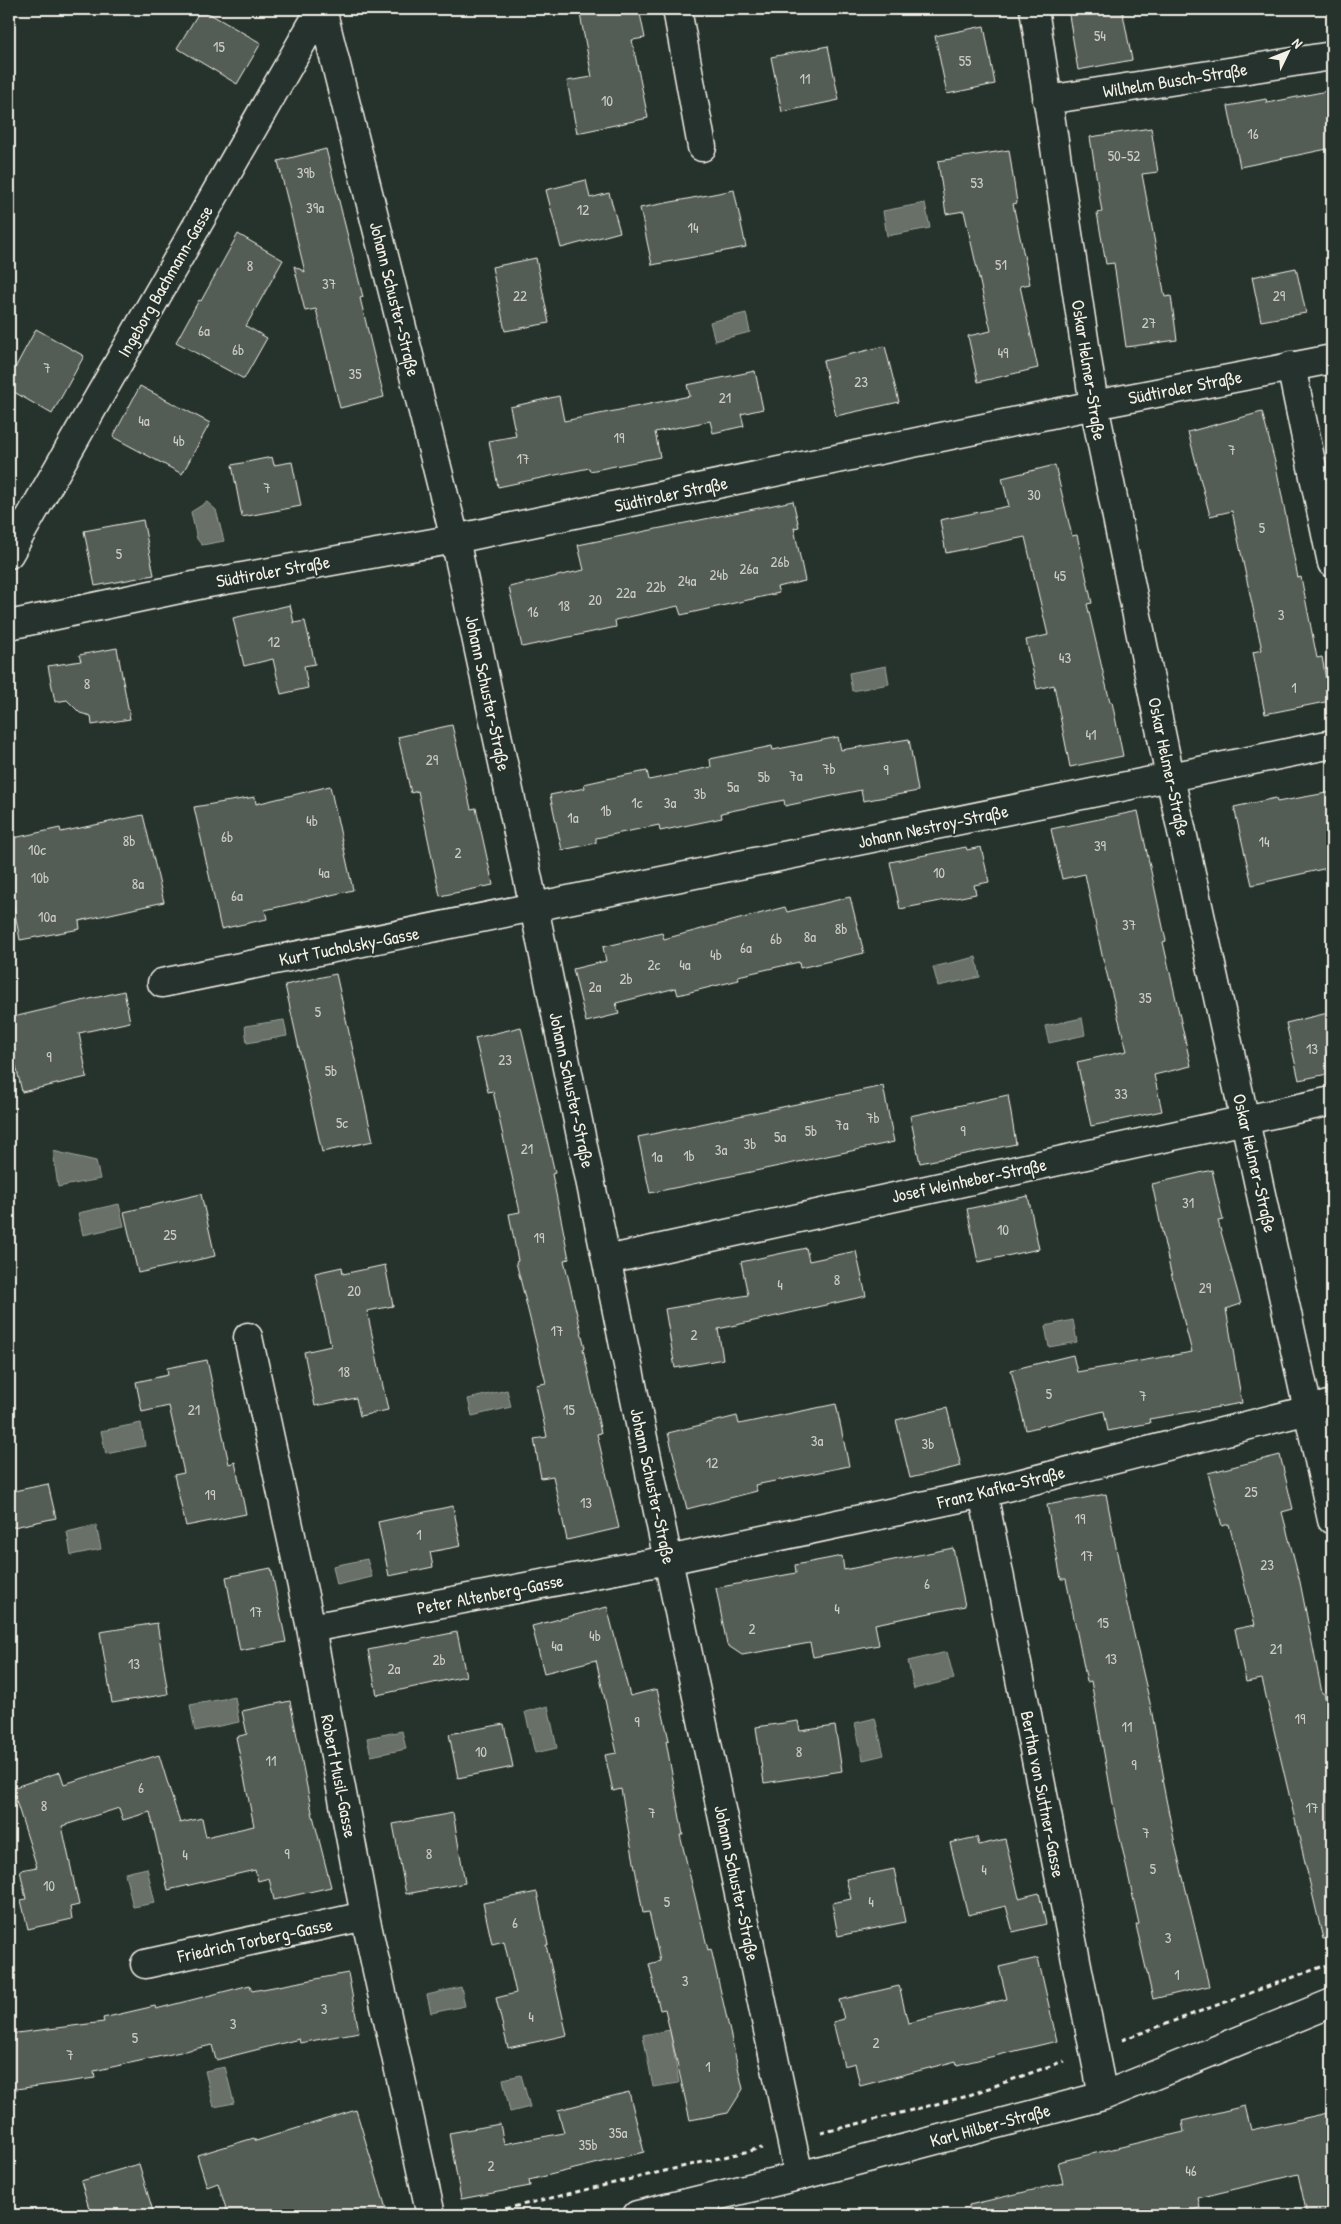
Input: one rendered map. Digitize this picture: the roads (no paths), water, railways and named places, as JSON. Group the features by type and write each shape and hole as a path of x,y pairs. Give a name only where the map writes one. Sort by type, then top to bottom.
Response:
{"street":[{"name":"Johann Schuster-Straße","path":"321,9 455,539 534,907 668,1560 793,2140 799,2176"},
{"name":"Ingeborg Bachmann-Gasse","path":"9,554 321,9"},
{"path":"677,9 702,147"},
{"name":"Oskar Helmer-Straße","path":"1034,9 1094,405 1170,777 1245,1119 1321,1407 1332,1520"},
{"name":"Wilhelm Busch-Straße","path":"1048,100 1332,56"},
{"name":"Südtiroler Straße","path":"9,625 203,584 455,539 1094,405 1332,359"},
{"path":"1291,366 1332,563"},
{"name":"Johann Nestroy-Straße","path":"534,907 1332,744"},
{"name":"Kurt Tucholsky-Gasse","path":"162,983 534,907"},
{"name":"Josef Weinheber-Straße","path":"607,1260 1332,1101"},
{"name":"Robert Musil-Gasse","path":"248,1337 310,1628 365,1916 431,2215"},
{"name":"Franz Kafka-Straße","path":"668,1560 983,1493 1321,1407"},
{"name":"Bertha von Suttner-Gasse","path":"983,1493 1103,2096"},
{"name":"Peter Altenberg-Gasse","path":"310,1628 668,1560"},
{"name":"Friedrich Torberg-Gasse","path":"145,1964 365,1916"},
{"name":"Karl Hilber-Straße","path":"637,2215 799,2176 1103,2096 1332,2003"}]}
